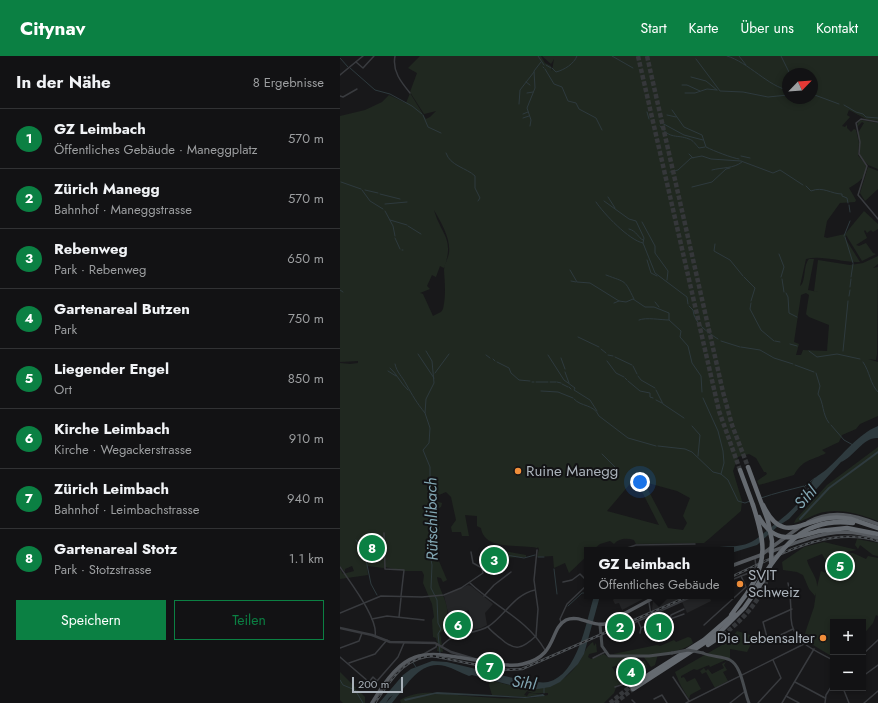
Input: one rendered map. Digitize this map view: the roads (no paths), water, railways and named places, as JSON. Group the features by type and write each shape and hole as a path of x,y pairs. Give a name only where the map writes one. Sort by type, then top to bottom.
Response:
{"highway":[{"path":"748,467 769,524 772,544 772,560 767,579"},
{"path":"718,629 742,601 757,576 763,554 762,536 753,505 740,470"},
{"path":"753,505 766,527 783,537 796,538 853,524"},
{"path":"763,505 774,521 791,528 801,527 829,518 878,528"},
{"path":"675,663 718,634 749,600 778,558 797,538 824,526 836,524 853,524 878,533"},
{"path":"723,635 705,647 632,688 718,629 749,600"}],"main road":[{"path":"761,555 809,521 829,514 848,515 878,524"},
{"path":"734,565 818,535 835,532 856,532 878,538"},
{"path":"785,539 784,542 787,545"},
{"path":"372,703 398,668 408,660 422,655 440,654 515,665 538,659 546,652 562,623 570,619 600,625 607,624 646,599"},
{"path":"600,625 602,646 606,653 633,657 690,650 730,660 735,664 741,677 749,703"}],"street":[{"path":"340,75 363,56"},
{"path":"356,62 363,68 374,56"},
{"path":"395,56 393,63 395,70 410,93"},
{"path":"340,96 343,97 357,89"},
{"path":"878,122 860,119 856,123 860,142 859,154 867,167 859,190 859,196 878,219"},
{"path":"384,533 385,569 404,570 399,617"},
{"path":"630,547 636,545 695,544"},
{"path":"488,627 507,645 512,647 523,646 536,636 538,609 535,590 537,550"},
{"path":"340,613 381,596 431,597 442,595 470,583 483,572 482,568 473,563 471,552"},
{"path":"734,579 755,570 756,565 754,557"},
{"path":"340,567 372,619 376,631 375,636"},
{"path":"484,596 494,585 511,572"},
{"path":"563,582 572,580 580,574 584,578"},
{"path":"734,598 746,587 741,576"},
{"path":"470,583 484,596 505,609 536,636 546,652"},
{"path":"788,583 793,629 798,639 830,658"},
{"path":"562,623 560,619 565,607 584,588"},
{"path":"422,655 456,635 488,627 505,609 519,598 535,590"},
{"path":"648,599 649,616 657,633"},
{"path":"616,631 687,599"},
{"path":"704,624 732,599"},
{"path":"670,619 671,615 684,609"},
{"path":"792,609 763,622 768,641 793,629"},
{"path":"653,626 684,614"},
{"path":"372,619 382,616 424,620"},
{"path":"638,621 641,628 640,633"},
{"path":"641,628 652,623"},
{"path":"340,628 404,643 440,645 451,652 474,657 478,660"},
{"path":"340,648 359,641 362,633"},
{"path":"349,663 375,654 387,640"},
{"path":"866,651 878,640"},
{"path":"340,657 349,663 369,682 373,677 377,681 395,661 402,650 404,643"},
{"path":"686,703 741,677 804,644"},
{"path":"782,703 814,649"},
{"path":"593,658 606,653"},
{"path":"758,703 781,678 773,660"},
{"path":"866,674 878,665"},
{"path":"615,687 626,683 637,676"},
{"path":"673,677 693,703"},
{"path":"795,682 825,698"},
{"path":"825,703 825,698 830,689"},
{"path":"730,703 746,690"},
{"path":"844,691 849,703"},
{"path":"864,703 878,691"},
{"path":"654,699 662,695 667,703"},
{"path":"786,696 799,703"},
{"path":"632,700 635,703"}],"water":[{"name":"Sihl","path":"878,426 878,438 863,444 841,462 789,519 778,526 757,545 734,552 734,547 722,547 740,546 752,542 759,537 794,507 815,478 827,469 857,439"},
{"name":"Sihl","path":"593,599 599,599 584,654 578,664 560,682 550,687 538,689 521,688 472,675 469,676 445,666 436,665 428,667 414,676 392,703 379,703 403,675 411,669 432,661 447,662 528,683 533,683 530,681 548,682 558,677 567,669 574,659 584,633"},
{"path":"437,692 526,697 543,694 545,696 525,698 435,694 405,701 404,699"}],"waterway":[{"path":"538,56 544,65"},
{"path":"552,68 556,72 562,70 571,64 577,56"},
{"path":"612,56 633,68"},
{"path":"727,56 743,63 773,84 782,88"},
{"path":"739,56 746,65"},
{"path":"781,56 787,68"},
{"path":"340,58 348,67"},
{"path":"696,59 720,91 743,92 768,97 782,96"},
{"path":"530,126 531,120 527,108 535,88 534,71 541,62"},
{"path":"546,65 551,68"},
{"path":"350,68 375,90 390,94 412,106 422,114"},
{"path":"545,69 554,84 562,87 568,101 576,103 579,109 596,118 602,130"},
{"path":"519,104 520,90 534,72"},
{"path":"691,77 706,81 717,90"},
{"path":"526,82 530,85"},
{"path":"682,85 687,85 700,91"},
{"path":"685,93 695,93 707,89 717,90"},
{"path":"527,93 533,92"},
{"path":"818,96 839,104"},
{"path":"844,105 866,117 878,118"},
{"path":"672,110 684,127 702,135 706,147 739,159"},
{"path":"523,114 528,112"},
{"path":"647,112 649,119"},
{"path":"423,115 428,127 441,133"},
{"path":"667,115 676,117"},
{"path":"523,118 529,116"},
{"path":"660,122 684,135 703,140"},
{"path":"660,126 670,135 693,141 699,148 705,147"},
{"path":"446,153 451,161 475,176 475,188 480,198 478,201"},
{"path":"689,154 693,158"},
{"path":"670,172 678,170 691,158 702,156 711,159 741,161 773,173 780,170 803,185"},
{"path":"741,156 750,158"},
{"path":"712,170 731,167 742,162"},
{"path":"692,187 712,182 726,169 730,168"},
{"path":"341,182 361,189"},
{"path":"806,186 811,191 819,189 842,194 842,196 847,198 848,203"},
{"path":"362,190 370,201 383,209"},
{"path":"365,190 378,193"},
{"path":"380,194 400,199"},
{"path":"608,197 615,208"},
{"path":"604,201 629,219 636,221 644,238 643,243"},
{"path":"385,204 407,202"},
{"path":"596,202 624,232 637,241 643,243 655,273 687,297 688,304"},
{"path":"849,205 850,212"},
{"path":"385,211 393,226 395,236"},
{"path":"390,220 407,225"},
{"path":"844,236 850,221"},
{"path":"642,222 655,246 655,253 668,271 667,280"},
{"path":"408,226 421,234"},
{"path":"629,229 634,231 643,240"},
{"path":"845,237 853,263"},
{"path":"395,238 400,249"},
{"path":"715,244 714,251 730,260 743,276"},
{"path":"779,254 784,267 781,277"},
{"path":"647,260 651,273 657,276"},
{"path":"851,277 853,264"},
{"path":"570,270 577,282 590,283 619,301 626,302 633,299 645,307 654,307 669,313 669,320 681,331 680,337 688,346 692,363 701,376 702,392"},
{"path":"606,275 624,282 634,299"},
{"path":"744,277 755,288 751,301"},
{"path":"782,279 784,292"},
{"path":"850,287 851,279"},
{"path":"571,281 576,282"},
{"path":"849,296 850,290"},
{"path":"786,293 788,297 789,313 797,317"},
{"path":"614,303 619,301"},
{"path":"843,351 848,301"},
{"path":"655,302 659,307"},
{"path":"751,303 750,309 761,330 774,341"},
{"path":"689,306 693,310 698,323 718,339"},
{"path":"639,320 669,320"},
{"path":"578,337 599,347"},
{"path":"721,341 740,347"},
{"path":"775,341 780,342"},
{"path":"790,344 797,346"},
{"path":"741,347 760,350 774,358 793,364"},
{"path":"601,349 606,353"},
{"name":"Rütschlibach","path":"426,351 432,361 434,383 426,399 425,413 430,428 429,443 423,450 430,467 430,496 428,513 434,527 429,549 432,565 431,588 437,600 438,623 441,629 438,634 440,653"},
{"path":"809,351 817,357 837,354 860,359"},
{"name":"Rütschlibach","path":"418,354 434,378"},
{"name":"Rütschlibach","path":"435,373 449,354"},
{"path":"486,355 490,358"},
{"path":"548,355 564,380 575,388 574,390 590,400 597,411"},
{"path":"608,355 613,356"},
{"path":"615,357 632,365"},
{"path":"561,358 565,369"},
{"path":"607,361 616,373 624,377"},
{"path":"497,362 509,368 511,373 519,380 530,381"},
{"path":"863,362 873,385 878,392"},
{"path":"395,364 398,372 425,413"},
{"path":"795,365 814,372"},
{"path":"633,366 637,374"},
{"path":"390,368 408,390"},
{"path":"388,371 396,376"},
{"path":"565,372 569,383"},
{"path":"816,373 820,386 818,394 825,416 829,423"},
{"path":"638,376 641,380 655,388"},
{"path":"628,381 640,391 650,393 650,397 653,398"},
{"path":"536,382 548,382"},
{"path":"550,382 556,382"},
{"path":"557,382 561,383"},
{"path":"562,384 568,387"},
{"path":"656,390 663,404 684,418"},
{"path":"541,391 558,392 573,398"},
{"path":"703,398 718,431 723,451 724,463 721,474"},
{"path":"574,399 577,402 594,409 599,416 628,438 656,446"},
{"path":"656,400 662,403"},
{"path":"831,425 844,440 853,445"},
{"path":"692,426 700,435 698,456"},
{"path":"658,446 685,449 692,452 713,472 721,474 728,480 738,501 745,503 750,501"},
{"path":"800,519 829,488 878,452"},
{"path":"602,454 619,471"},
{"path":"805,486 815,478"},
{"path":"761,498 804,486 806,490"},
{"path":"356,540 365,555 371,584 377,595"},
{"path":"500,554 524,558 535,555"},
{"path":"538,557 544,557"},
{"path":"554,569 557,594"},
{"path":"568,606 582,593 584,593"},
{"path":"412,661 416,667"},
{"path":"340,680 343,685 355,690 363,703"},
{"path":"544,687 544,693"}],"tunnel":[{"path":"638,56 719,411 740,470"},
{"path":"647,56 723,392 732,425 748,467"},
{"path":"723,635 737,623 755,603 764,588 767,579"},
{"path":"610,703 631,686"},
{"path":"615,703 633,689"}],"railway":[{"path":"734,576 784,553 821,540 840,537 859,537 878,541"},
{"path":"433,656 502,670 522,669 682,599"},
{"path":"375,703 394,677 409,663 427,656 439,656"}],"place":[{"name":"Ruine Manegg","path":"518,471"},
{"name":"Gartenareal Stotz","path":"372,548"},
{"name":"Rebenweg","path":"494,560"},
{"name":"Liegender Engel","path":"840,566"},
{"name":"SVIT Schweiz","path":"740,584"},
{"name":"Kirche Leimbach","path":"458,625"},
{"name":"Zürich Manegg","path":"620,627"},
{"name":"GZ Leimbach","path":"659,627"},
{"name":"Die Lebensalter","path":"823,638"},
{"name":"Zürich Leimbach","path":"490,667"},
{"name":"Gartenareal Butzen","path":"631,672"}]}
